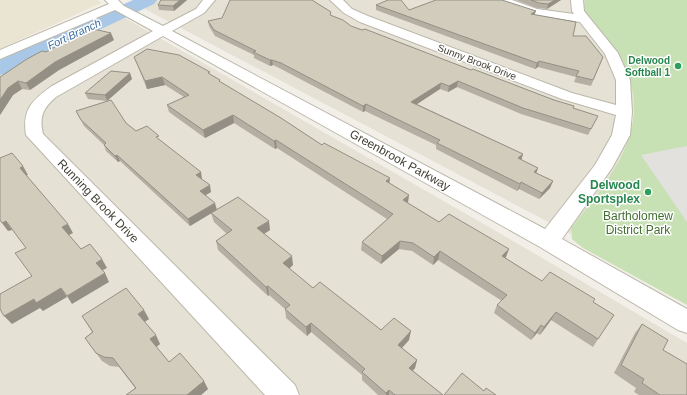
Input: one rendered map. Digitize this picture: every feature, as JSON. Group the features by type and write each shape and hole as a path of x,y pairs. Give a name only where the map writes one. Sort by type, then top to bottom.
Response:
{"street":[{"name":"Running Brook Drive","path":"209,0 200,12 57,89 42,100 34,112 32,124 35,135 285,395"},
{"name":"Sunny Brook Drive","path":"336,0 348,11 364,20 567,96 624,112"},
{"path":"501,0 535,12 585,19"},
{"path":"548,241 603,168 621,135 624,112 623,80 611,53 578,11 577,0"},
{"name":"Greenbrook Parkway","path":"119,6 548,241 687,322"},
{"path":"0,55 119,6"}],"shaded area":[{"path":"0,0 98,0 101,3 0,49"},
{"path":"154,0 585,0 586,13 609,42 628,74 632,85 634,107 629,140 603,189 571,228 571,234 145,9"},
{"path":"123,17 508,238 687,343 687,395 0,395 0,75"},
{"path":"687,146 687,222 641,155"}],"green space":[{"name":"Bartholomew District Park","path":"585,0 687,0 687,305 583,248 572,239 571,228 606,182 620,160 629,136 634,113 632,88 623,63 605,36 590,20 585,10"}],"building":[{"path":"161,0 180,0 173,6 158,5"},
{"path":"230,0 312,0 331,12 330,15 343,20 351,26 362,30 365,29 471,70 473,69 554,100 574,106 573,108 598,116 591,129 523,108 458,81 449,86 441,83 411,102 523,154 518,158 538,168 534,172 553,181 542,193 521,182 520,184 437,143 440,140 366,104 363,106 281,63 270,60 253,52 256,51 214,30 208,21 222,18"},
{"path":"388,0 401,0 409,10 436,0 502,0 536,11 531,14 576,22 573,36 586,36 603,57 593,80 576,76 579,71 539,61 537,63 376,5"},
{"path":"531,0 555,0 548,4"},
{"path":"89,28 111,33 55,62 26,83 18,81 8,88 0,100 0,77 27,59 42,51 46,52"},
{"path":"147,49 179,55 210,72 208,73 220,80 219,81 281,118 322,145 324,143 390,178 386,181 409,195 403,200 439,222 449,214 509,249 502,256 542,281 550,272 595,299 593,302 614,315 598,339 556,312 544,327 541,325 535,333 497,305 507,295 440,251 434,257 413,243 400,241 382,256 362,242 393,214 276,140 274,141 233,115 203,130 167,105 189,95 162,77 145,81 134,57"},
{"path":"111,71 130,73 105,95 85,93"},
{"path":"111,100 126,123 136,131 147,126 159,136 156,137 201,172 196,175 210,185 200,191 215,203 188,219 117,155 115,156 104,145 106,143 81,120 76,111"},
{"path":"12,153 23,166 20,168 68,224 62,227 81,249 90,244 102,259 96,263 105,273 67,296 61,288 36,303 34,299 4,316 0,309 0,294 32,276 15,253 26,248 6,221 2,223 0,220 0,158"},
{"path":"238,197 269,221 257,228 292,256 283,263 313,288 320,282 381,330 394,318 411,331 398,345 417,360 409,368 443,395 395,395 389,390 386,393 362,372 365,369 311,323 306,327 285,309 290,305 268,286 266,287 216,241 232,230 211,213"},
{"path":"126,288 144,310 138,314 156,335 150,339 169,362 180,353 204,381 187,395 126,395 136,388 113,358 104,357 96,353 85,338 93,332 82,316"},
{"path":"642,324 668,340 663,350 687,364 687,395 660,395 642,383 644,379 621,365"},
{"path":"462,373 484,391 486,388 496,395 444,395"}],"waterway":[{"name":"Fort Branch","path":"0,68 148,0"}],"place":[{"name":"Delwood Softball 1","path":"678,66"},
{"name":"Delwood Sportsplex","path":"648,192"}]}
